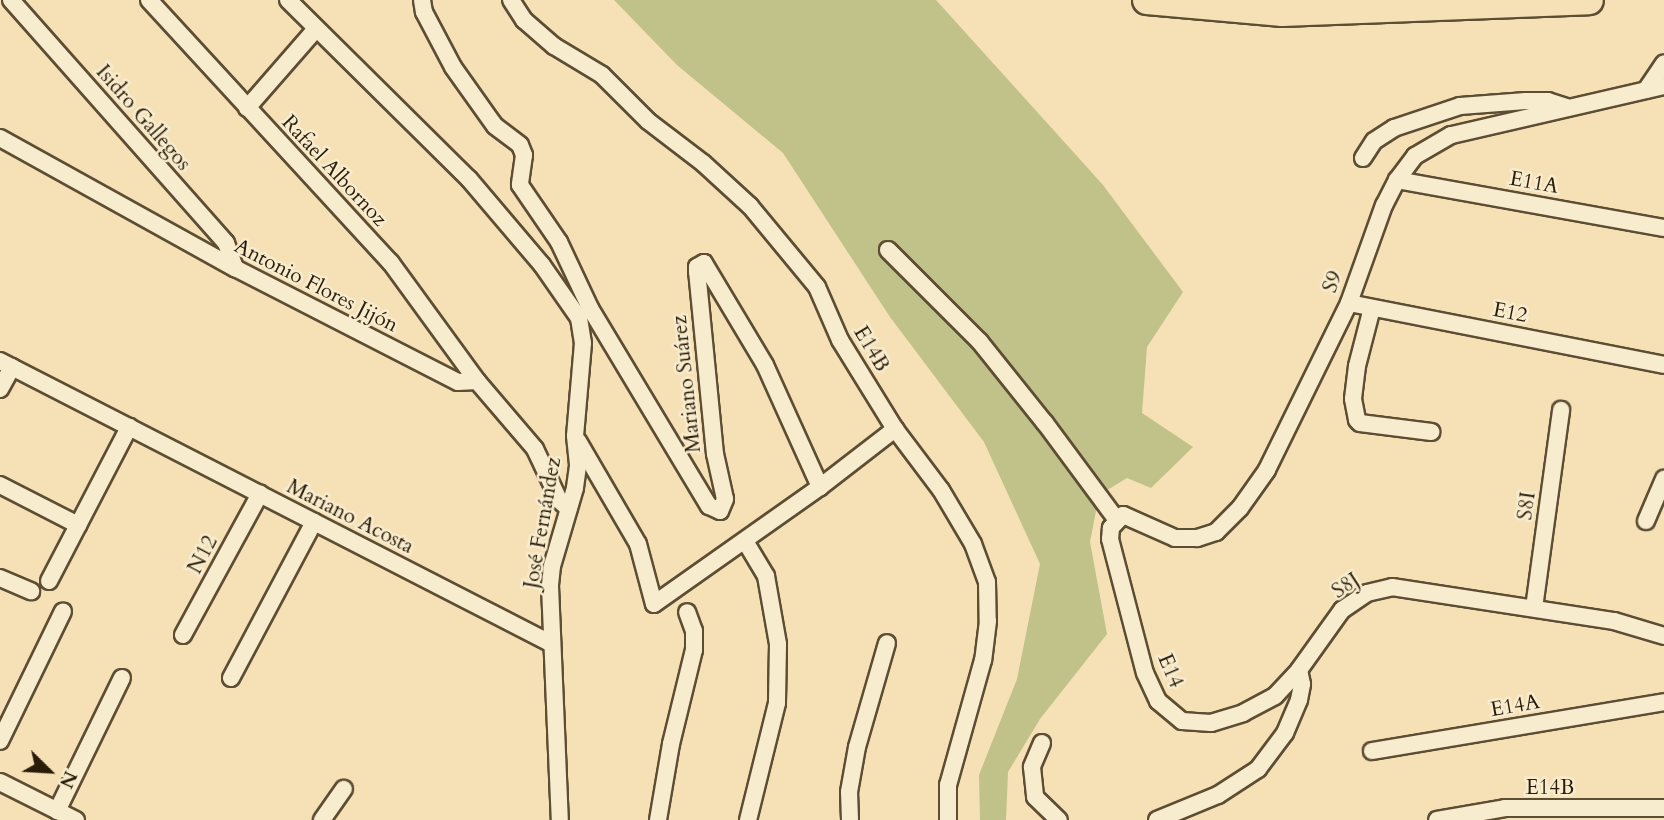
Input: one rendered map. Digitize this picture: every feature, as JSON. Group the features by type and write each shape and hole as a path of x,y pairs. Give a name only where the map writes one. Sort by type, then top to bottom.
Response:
{"highway":[{"path":"1147,0 1282,12 1589,0"}],"street":[{"name":"Isidro Gallegos","path":"11,0 226,243 236,268"},
{"name":"Rafael Albornoz","path":"149,0 391,263 477,381"},
{"name":"Mariano Suárez","path":"288,0 315,30 469,179 585,313 709,506 720,511 724,507 724,486 715,454 697,272 700,264 707,264 765,365 820,487"},
{"name":"José Fernández","path":"422,0 424,12 453,67 495,126 520,145 524,155 520,185 559,242 585,313 575,436 578,466 569,509 552,566 552,644 560,820"},
{"name":"E14B","path":"512,0 524,20 534,29 554,46 602,75 648,121 703,163 750,206 817,287 839,340 895,429 941,490 973,544 987,582 988,621 983,660 948,785 948,820"},
{"path":"247,108 315,30"},
{"path":"1646,90 1664,63"},
{"name":"S9","path":"1116,519 1123,515 1175,538 1197,538 1216,532 1240,508 1267,470 1349,303 1397,180 1415,156 1451,135 1664,86"},
{"path":"1363,158 1374,141 1394,128 1460,106 1537,101 1569,108"},
{"name":"Antonio Flores Jijón","path":"0,138 236,268 458,382 477,381"},
{"name":"E11A","path":"1397,180 1664,228"},
{"path":"888,250 981,342 1116,519"},
{"name":"E12","path":"1349,303 1664,365"},
{"path":"1372,308 1357,366 1353,399 1357,420 1360,423 1431,432"},
{"path":"0,389 6,364"},
{"name":"Mariano Acosta","path":"6,364 552,644"},
{"path":"477,381 535,449 559,500 569,509"},
{"name":"S8I","path":"1534,608 1561,410"},
{"path":"50,581 128,427"},
{"path":"575,436 638,544 654,604 820,487 895,429"},
{"path":"1646,521 1664,479"},
{"path":"0,485 78,525"},
{"name":"N12","path":"183,635 260,494"},
{"name":"E14","path":"1116,519 1110,539 1145,673 1158,701 1182,721 1211,723 1243,713 1275,696 1299,670"},
{"path":"232,678 314,522"},
{"path":"745,541 766,576 778,644 778,703 748,820"},
{"path":"2,584 31,591"},
{"name":"S8J","path":"1299,670 1342,610 1367,593 1392,587 1614,621 1663,633"},
{"path":"0,740 63,611"},
{"path":"658,820 671,744 694,650 694,631 687,612"},
{"path":"850,820 849,792 857,747 887,643"},
{"path":"1157,820 1218,795 1258,769 1285,733 1299,700 1302,684 1299,670"},
{"path":"57,811 122,678"},
{"name":"E14A","path":"1372,751 1664,702"},
{"path":"1042,743 1032,767 1035,797 1059,820"},
{"path":"0,782 76,820"},
{"path":"323,820 344,789"},
{"name":"E14B","path":"1437,820 1505,808 1664,808"}],"green space":[{"path":"614,0 936,0 1103,185 1183,292 1147,347 1142,413 1193,447 1151,488 1127,478 1099,495 1090,542 1107,634 1040,719 1008,772 1006,820 980,820 979,775 1017,679 1040,564 984,442 890,317 783,153 677,65"}]}
